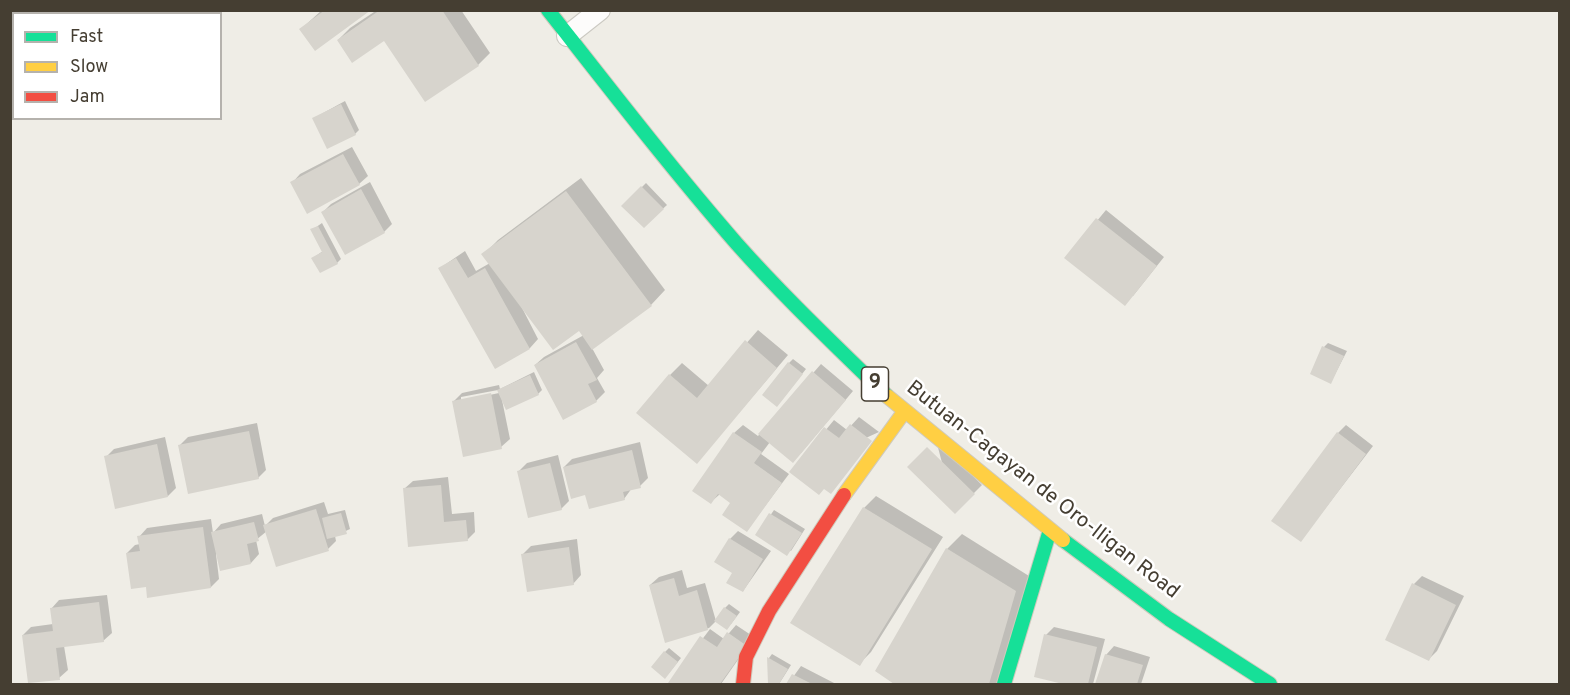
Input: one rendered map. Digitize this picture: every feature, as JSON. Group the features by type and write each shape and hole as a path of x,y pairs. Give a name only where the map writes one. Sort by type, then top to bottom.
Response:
{"main road":[{"name":"Butuan-Cagayan de Oro-Iligan Road","path":"548,10 738,245 813,324 904,412 1050,530 1169,619 1270,684"},
{"path":"744,684 746,657 769,611 840,500 904,412"},
{"path":"1004,684 1050,530"}],"lane":[{"path":"567,36 600,10"}],"building":[{"path":"325,10 371,10 315,51 299,29"},
{"path":"380,10 442,10 479,66 425,102 384,41 352,63 337,40"},
{"path":"341,104 356,135 327,149 312,118"},
{"path":"343,154 360,185 307,214 290,182"},
{"path":"641,186 664,209 644,228 621,206"},
{"path":"361,189 385,233 345,255 321,212"},
{"path":"566,191 652,306 592,350 579,331 553,350 481,254"},
{"path":"1096,218 1157,266 1125,306 1064,258"},
{"path":"318,226 338,264 320,273 311,258 322,252 310,229"},
{"path":"456,258 468,278 485,268 530,349 495,369 438,268"},
{"path":"745,340 777,368 697,464 636,413 669,374 697,398"},
{"path":"576,342 597,380 588,384 597,402 563,420 534,365"},
{"path":"1322,346 1344,356 1331,384 1310,374"},
{"path":"788,362 803,374 777,407 762,395"},
{"path":"812,371 846,400 793,463 758,434"},
{"path":"530,375 539,395 506,410 497,390"},
{"path":"491,393 502,449 463,457 452,401"},
{"path":"850,424 872,441 831,494 824,489 819,495 789,472 824,427 839,438"},
{"path":"249,431 259,479 188,494 178,445"},
{"path":"733,432 762,452 754,463 782,483 747,532 722,515 730,503 718,494 711,504 692,491"},
{"path":"1337,432 1366,454 1301,542 1271,521"},
{"path":"157,444 168,497 115,509 104,456"},
{"path":"927,447 975,494 955,514 907,467"},
{"path":"632,450 641,488 623,492 625,500 589,509 585,495 571,499 563,467"},
{"path":"550,463 562,510 528,518 517,471"},
{"path":"441,485 444,522 466,520 468,541 408,547 403,488"},
{"path":"863,507 932,549 860,666 790,623"},
{"path":"316,509 329,551 276,567 263,525"},
{"path":"341,513 347,534 327,539 322,518"},
{"path":"769,513 802,533 787,556 755,535"},
{"path":"254,522 259,541 247,544 251,564 220,571 211,532"},
{"path":"203,527 211,588 147,598 146,587 131,589 126,553 140,551 137,536"},
{"path":"729,538 763,559 743,592 726,583 732,573 714,562"},
{"path":"569,547 574,585 527,592 521,554"},
{"path":"946,548 1016,591 989,684 894,684 875,671"},
{"path":"674,578 679,596 697,590 708,630 665,643 649,585"},
{"path":"1412,583 1456,605 1429,661 1385,640"},
{"path":"99,602 104,642 56,648 60,680 28,683 22,635 53,631 50,608"},
{"path":"724,607 737,616 727,630 714,621"},
{"path":"727,632 747,646 720,684 668,683 700,636 717,647"},
{"path":"1044,634 1097,647 1088,684 1063,684 1034,677"},
{"path":"664,651 678,662 665,679 651,667"},
{"path":"1105,654 1143,665 1137,684 1095,684"},
{"path":"767,657 788,669 779,684 768,684"},
{"path":"792,674 812,684 786,684"}],"traffic: fast":[{"path":"548,10 737,244 887,396"},
{"path":"1004,684 1050,530"},
{"path":"1063,540 1169,619 1270,684"}],"traffic: slow":[{"path":"887,396 1063,540"},
{"path":"844,495 904,412"}],"traffic: jam":[{"path":"743,684 746,657 769,611 844,495"}]}
